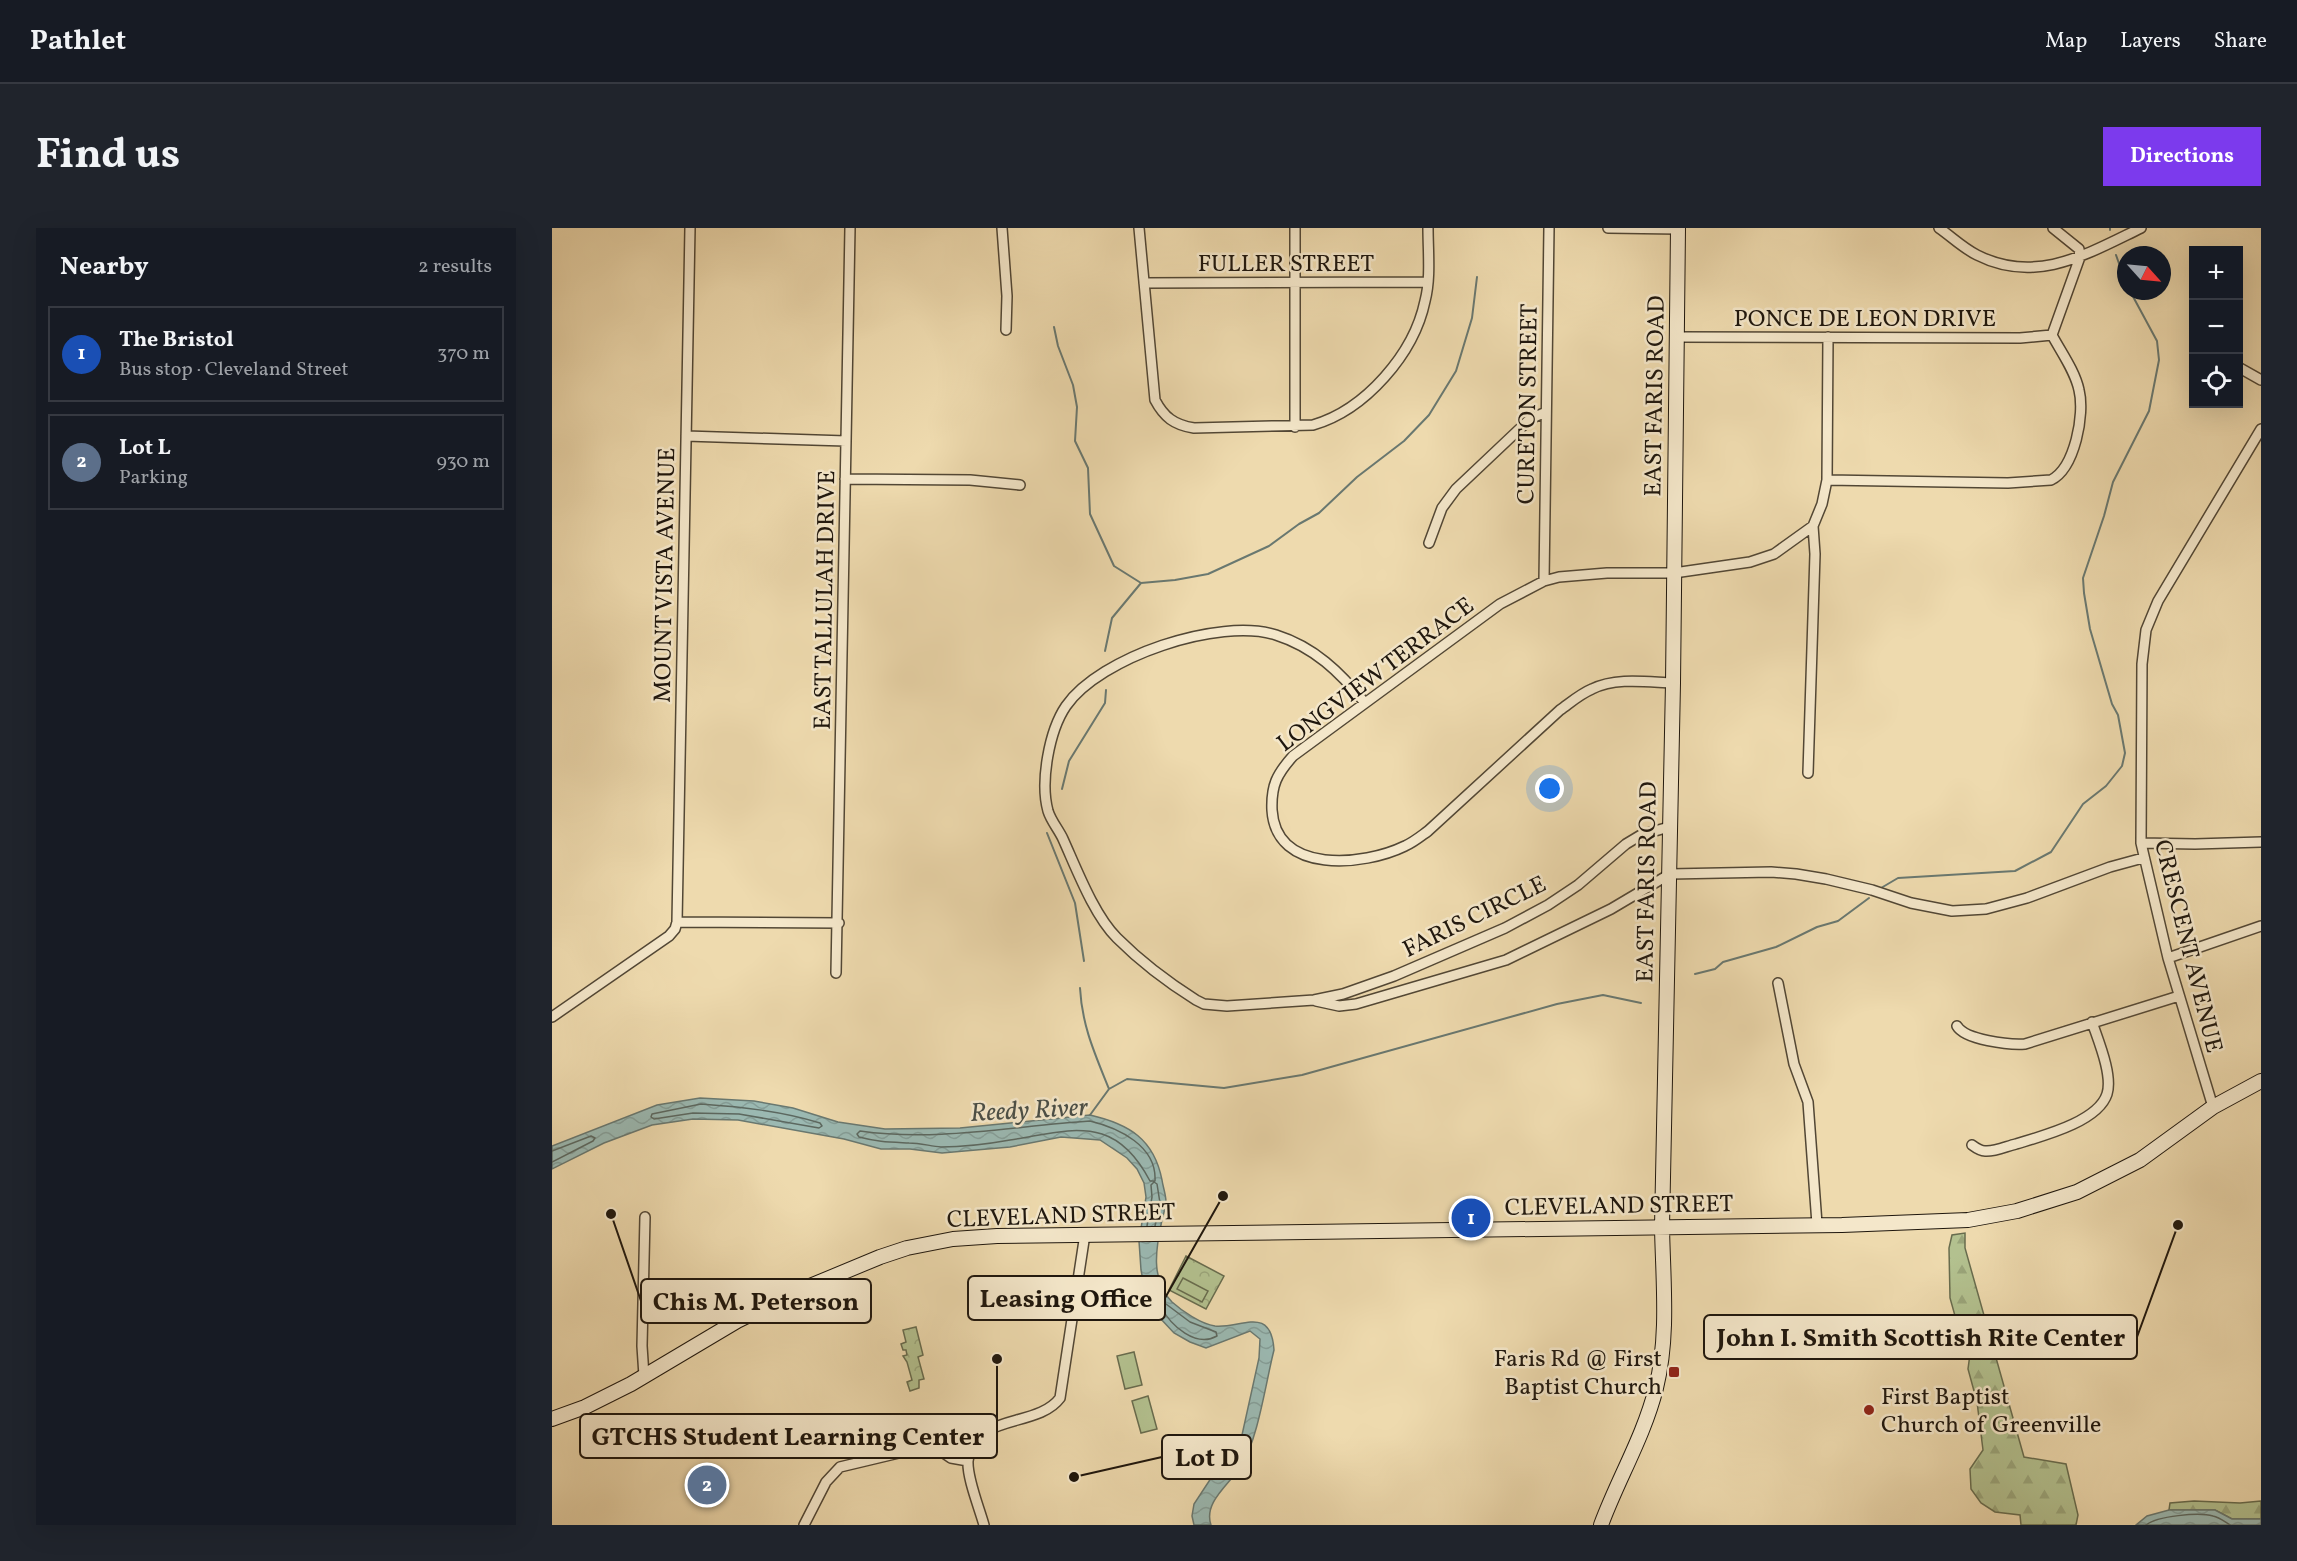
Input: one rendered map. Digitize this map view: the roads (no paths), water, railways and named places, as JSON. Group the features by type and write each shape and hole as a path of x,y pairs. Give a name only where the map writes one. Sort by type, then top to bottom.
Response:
{"street":[{"name":"MOUNT VISTA AVENUE","path":"676,922 690,228"},
{"name":"EAST TALLULAH DRIVE","path":"836,973 850,228"},
{"path":"1002,228 1007,296 1006,330"},
{"path":"1139,228 1155,400 1168,419 1183,427 1194,428 1295,426 1329,420 1360,401 1380,382 1403,352 1415,330 1424,307 1428,282 1428,228"},
{"path":"1295,228 1295,426"},
{"name":"CURETON STREET","path":"1544,580 1549,228"},
{"path":"1608,228 1678,229"},
{"path":"1939,228 1975,254 2004,266 2044,267 2080,256 2141,228"},
{"path":"1827,480 2008,483 2057,478 2074,445 2080,423 2081,401 2077,382 2052,335 2080,256 2079,249 2053,228"},
{"name":"EAST FARIS ROAD","path":"1601,1525 1639,1438 1656,1388 1664,1314 1662,1227 1670,874 1678,229"},
{"name":"FULLER STREET","path":"1144,283 1428,282"},
{"name":"PONCE DE LEON DRIVE","path":"1678,337 2020,338 2052,335"},
{"path":"1808,773 1815,554 1813,525 1822,504 1827,480 1828,337"},
{"path":"2243,370 2261,380"},
{"path":"1429,543 1442,508 1452,494 1530,419 1546,412"},
{"name":"CRESCENT AVENUE","path":"2213,1107 2168,958 2143,858 2141,843 2142,664 2150,617 2169,581 2261,429"},
{"path":"686,436 846,441"},
{"path":"845,479 970,480 1020,485"},
{"name":"LONGVIEW TERRACE","path":"1673,683 1614,683 1592,688 1582,694 1560,710 1428,831 1407,846 1367,858 1339,861 1308,857 1291,847 1278,830 1273,817 1274,782 1293,756 1500,604 1544,580 1607,573 1674,573 1750,562 1768,557 1813,525"},
{"name":"FARIS CIRCLE","path":"1365,703 1334,667 1298,644 1268,633 1249,631 1217,632 1194,636 1148,651 1100,675 1085,687 1066,706 1057,722 1050,744 1046,782 1048,810 1090,897 1117,938 1185,993 1204,1004 1227,1006 1332,997 1394,976 1505,928 1570,891 1626,844 1641,835 1669,827"},
{"path":"2141,843 2261,842"},
{"path":"1670,874 1771,872 1796,874 1826,879 1872,890 1911,903 1952,911 1986,909 2027,898 2110,867 2143,858"},
{"name":"FARIS CIRCLE","path":"1314,1000 1333,1005 1356,1004 1506,960 1611,909 1670,874"},
{"path":"552,1017 669,936 675,929 676,922 838,923"},
{"path":"2168,958 2261,926"},
{"path":"1778,982 1794,1064 1809,1102 1817,1224"},
{"path":"1957,1026 1960,1031 1971,1037 2017,1044 2032,1042 2179,996"},
{"path":"1972,1145 1984,1151 1993,1150 2043,1136 2088,1116 2101,1105 2108,1092 2108,1073 2092,1022"},
{"name":"CLEVELAND STREET","path":"552,1419 585,1407 644,1376 767,1305 880,1257 907,1248 953,1239 1085,1234 1934,1223 1968,1220 2017,1211 2077,1192 2099,1182 2140,1160 2213,1107 2261,1081"},
{"path":"644,1376 642,1346 645,1217"},
{"path":"984,1525 968,1461 974,1445 985,1431 996,1425 1044,1412 1060,1398 1085,1234"},
{"path":"804,1525 826,1482 840,1467 928,1446 951,1458 968,1461"}],"water":[{"path":"700,1098 754,1101 793,1108 838,1122 885,1129 960,1128 1090,1115 1117,1123 1138,1136 1153,1154 1166,1197 1157,1252 1158,1274 1165,1293 1181,1309 1204,1323 1225,1326 1261,1323 1267,1327 1272,1336 1274,1350 1252,1441 1241,1466 1214,1501 1210,1517 1211,1525 1194,1525 1192,1516 1194,1504 1217,1469 1231,1456 1242,1435 1259,1358 1260,1339 1250,1331 1206,1348 1174,1333 1160,1318 1145,1291 1141,1270 1139,1241 1146,1197 1144,1183 1137,1169 1127,1158 1100,1140 1061,1137 1010,1147 942,1153 910,1149 881,1149 844,1139 738,1120 693,1119 652,1125 604,1143 552,1169 552,1146 657,1105"},
{"path":"2169,1510 2215,1510 2232,1519 2261,1519 2261,1525 2136,1525 2147,1516"}],"waterway":[{"path":"1105,651 1112,618 1141,583 1208,574 1269,546 1299,524 1319,513 1357,477 1404,441 1429,415 1456,371 1472,318 1477,277"},
{"path":"1881,888 1898,878 2015,871 2051,852 2083,804 2106,786 2122,766 2125,753 2118,715 2112,704 2090,629 2083,578 2113,482 2149,411 2159,360 2157,341 2135,300"},
{"path":"1054,327 1058,346 1073,385 1077,407 1075,441 1088,468 1090,514 1114,566 1141,583"},
{"path":"1062,789 1069,761 1105,703 1106,690"},
{"path":"1047,833 1075,903 1084,961"},
{"path":"1695,974 1715,969 1723,962 1776,947 1817,927 1838,921 1869,898"},
{"path":"1080,988 1086,1027 1109,1089"},
{"name":"Reedy River","path":"1090,1115 1109,1089 1127,1079 1224,1088 1302,1075 1557,1004 1603,995 1641,1003"}],"place":[{"name":"Leasing Office","path":"1223,1196"},
{"name":"Chis M. Peterson","path":"611,1214"},
{"name":"The Bristol","path":"1471,1218"},
{"name":"John I. Smith Scottish Rite Center","path":"2178,1225"},
{"name":"GTCHS Student Learning Center","path":"997,1359"},
{"name":"Faris Rd @ First Baptist Church","path":"1674,1372"},
{"name":"First Baptist Church of Greenville","path":"1869,1410"},
{"name":"Lot D","path":"1074,1477"},
{"name":"Lot L","path":"707,1485"}]}
